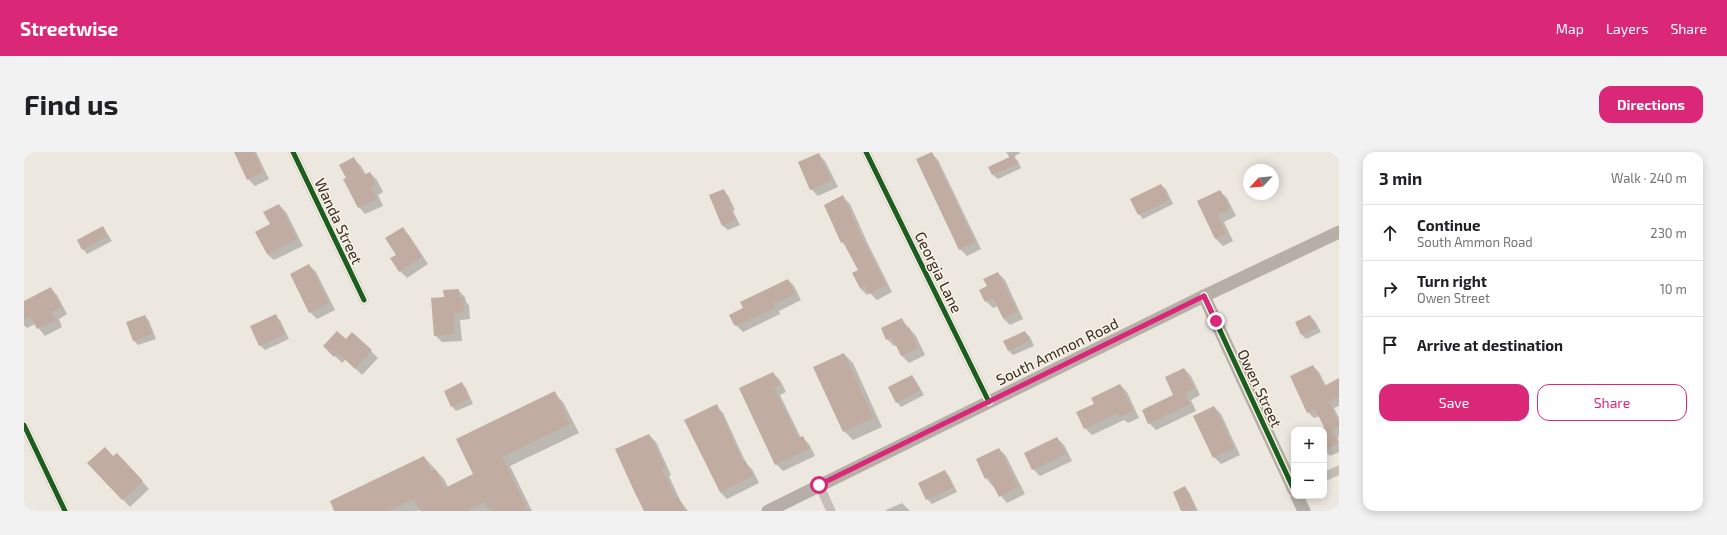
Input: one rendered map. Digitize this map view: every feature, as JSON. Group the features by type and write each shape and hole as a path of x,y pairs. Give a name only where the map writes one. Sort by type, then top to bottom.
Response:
{"main road":[{"name":"South Ammon Road","path":"768,511 1204,296 1339,232"},
{"name":"Owen Street","path":"1204,296 1291,484"},
{"path":"1298,499 1304,511"}],"street":[{"name":"Wanda Street","path":"293,152 364,300"},
{"name":"Georgia Lane","path":"866,152 989,402"},
{"path":"24,425 66,511"},
{"path":"1327,476 1339,470"},
{"path":"819,485 831,511"}],"building":[{"path":"234,152 254,152 263,172 247,180"},
{"path":"932,152 975,242 959,250 916,159"},
{"path":"819,153 831,180 810,190 798,162"},
{"path":"1014,155 1017,164 992,175 988,167"},
{"path":"354,157 363,175 370,172 376,185 371,187 377,199 358,208 343,179 346,178 339,165"},
{"path":"1161,184 1169,200 1138,215 1130,199"},
{"path":"724,189 731,205 729,206 736,220 722,226 709,195"},
{"path":"1220,190 1230,209 1217,215 1226,234 1215,239 1197,201"},
{"path":"843,195 860,234 886,285 869,294 865,286 860,288 852,273 858,270 843,242 841,243 824,205"},
{"path":"279,204 297,239 267,254 255,232 270,224 263,212"},
{"path":"103,226 108,236 82,250 77,240"},
{"path":"403,227 422,257 399,272 390,258 396,255 385,238"},
{"path":"309,264 329,303 309,313 290,274"},
{"path":"998,272 1017,312 1003,318 993,298 985,302 979,290 987,286 983,279"},
{"path":"788,279 795,294 773,304 775,308 736,326 734,325 729,315 743,308 740,302"},
{"path":"51,287 61,307 52,312 56,320 37,329 30,316 24,319 24,301"},
{"path":"459,289 459,297 463,297 464,312 454,313 455,334 434,336 431,298 444,297 443,290"},
{"path":"276,314 285,334 259,346 250,326"},
{"path":"145,315 152,334 133,341 126,322"},
{"path":"1310,315 1317,328 1301,335 1295,322"},
{"path":"902,318 907,329 909,327 918,348 901,356 892,337 886,340 881,328"},
{"path":"337,331 346,339 352,332 372,350 355,369 338,353 334,357 323,346"},
{"path":"1025,331 1030,341 1008,351 1003,341"},
{"path":"844,353 873,418 843,432 813,367"},
{"path":"1313,365 1324,386 1339,378 1339,397 1329,402 1339,423 1339,426 1332,430 1339,443 1327,449 1327,427 1324,427 1315,409 1307,413 1290,376"},
{"path":"1184,368 1194,388 1185,393 1190,404 1148,424 1142,410 1173,395 1165,377"},
{"path":"773,372 780,385 774,388 798,438 803,436 809,449 775,465 739,388"},
{"path":"912,375 920,390 896,403 888,387"},
{"path":"462,382 469,399 451,407 444,391"},
{"path":"1120,384 1133,411 1120,417 1118,413 1084,429 1076,412 1094,404 1091,398"},
{"path":"555,391 570,424 502,457 528,511 490,511 485,502 467,511 420,511 414,499 389,511 334,511 330,501 424,456 431,471 435,469 445,488 473,474 456,439"},
{"path":"717,404 743,462 745,460 753,476 720,492 684,420"},
{"path":"1214,406 1234,448 1213,458 1193,416"},
{"path":"649,434 665,468 662,469 676,498 678,497 685,511 644,511 634,491 615,449"},
{"path":"1057,437 1066,454 1032,470 1024,453"},
{"path":"105,447 113,456 117,453 143,481 122,500 87,463"},
{"path":"999,448 1018,487 999,497 989,477 985,479 976,459"},
{"path":"945,470 953,487 926,500 918,483"},
{"path":"1185,486 1195,508 1189,511 1181,511 1173,492"}],"cycle path":[{"path":"293,152 364,300"},
{"path":"866,152 989,402"},
{"path":"1204,296 1291,484"},
{"path":"24,425 65,511"}],"route":[{"path":"819,485 1204,296 1216,321"}]}
